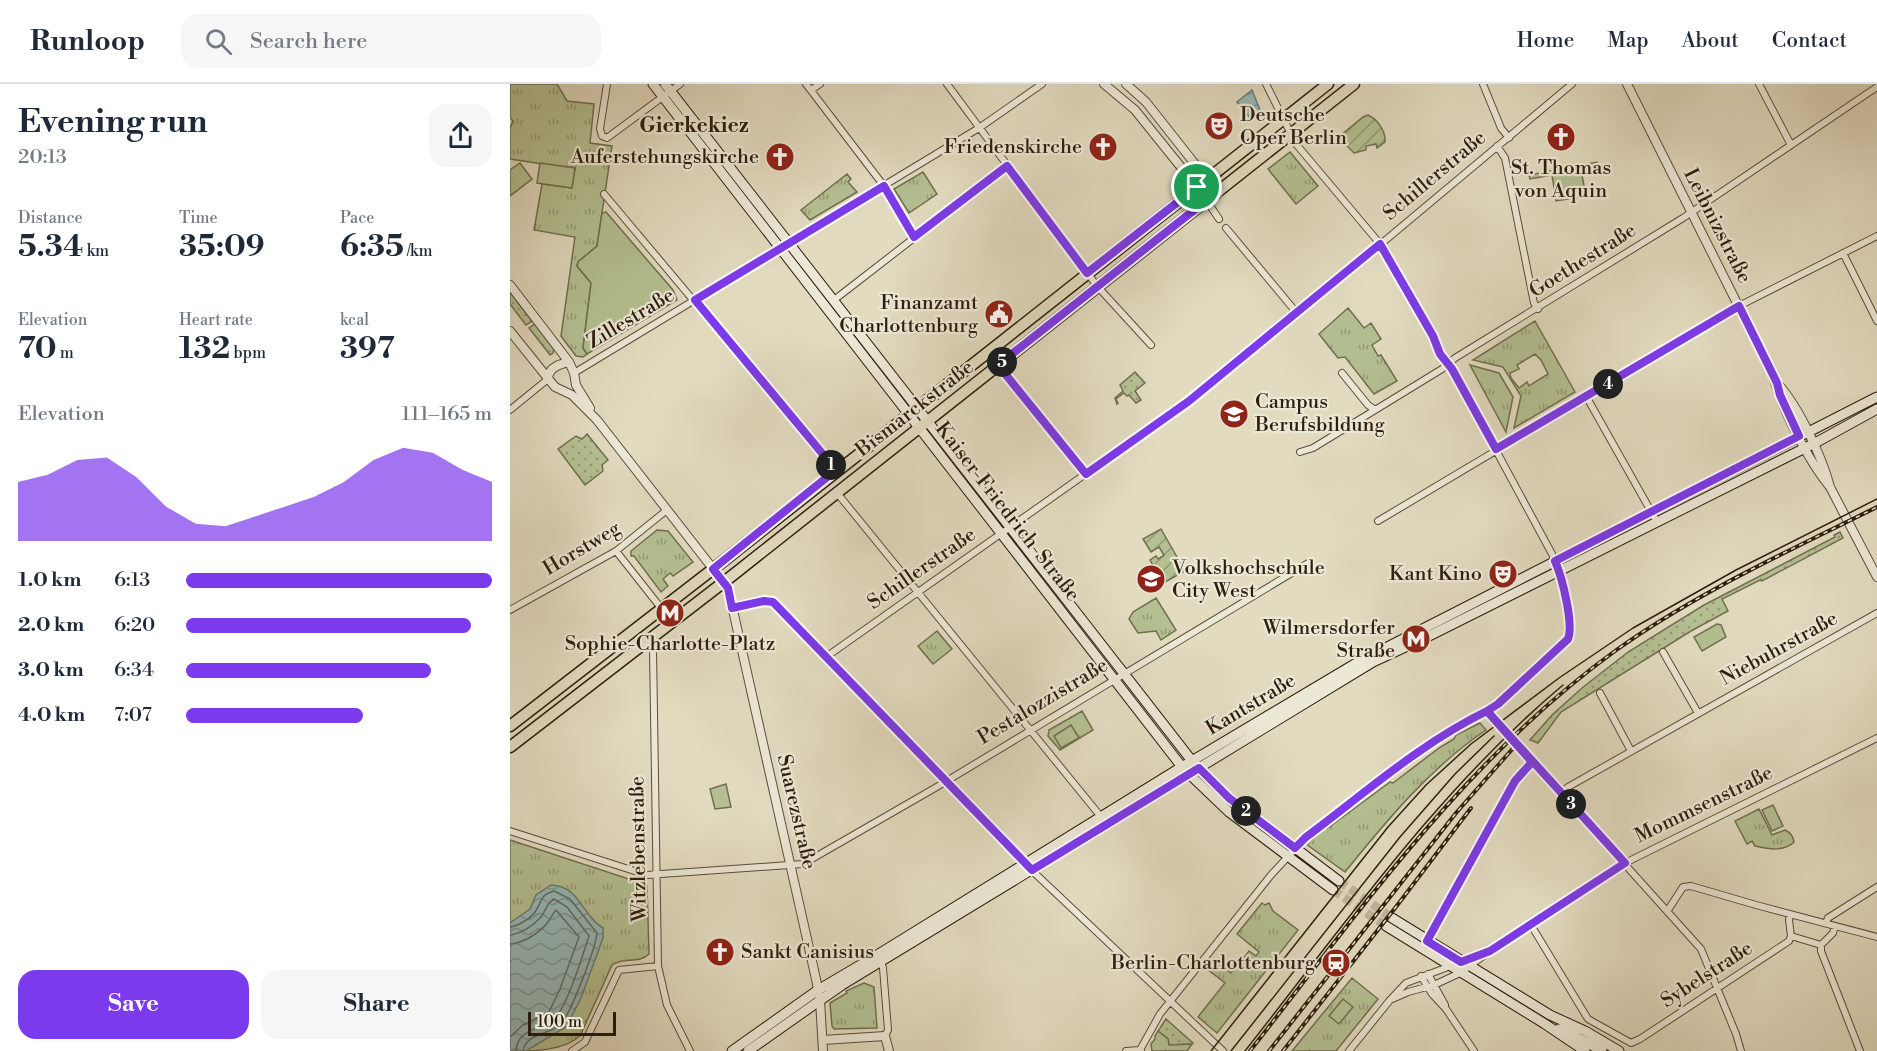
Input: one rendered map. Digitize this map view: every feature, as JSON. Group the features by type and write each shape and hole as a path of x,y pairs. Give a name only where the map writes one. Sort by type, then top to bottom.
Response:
{"main road":[{"name":"Kaiser-Friedrich-Straße","path":"653,84 666,91 1006,531 1196,765 1229,798 1340,881"},
{"name":"Bismarckstraße","path":"713,569 1328,84"},
{"name":"Bismarckstraße","path":"510,747 924,425 1354,84"},
{"name":"Kaiser-Friedrich-Straße","path":"785,246 834,300 912,410"},
{"name":"Kantstraße","path":"1196,765 1358,662 1877,397"},
{"name":"Kantstraße","path":"732,1051 818,990 1372,662 1425,638 1809,447 1877,409"},
{"name":"Kaiser-Friedrich-Straße","path":"1006,531 1113,679 1185,771 1229,812 1333,890"},
{"path":"510,726 713,569"},
{"name":"Kantstraße","path":"748,1051 820,1000 1028,867"},
{"path":"1392,918 1548,1020 1602,1051"},
{"path":"1386,926 1460,974 1548,1020 1585,1031 1619,1051"},
{"path":"1548,1020 1585,1051"}],"street":[{"path":"608,84 600,129 602,136 611,136 666,91 680,84"},
{"path":"806,84 884,186 914,237"},
{"path":"811,90 820,84"},
{"path":"946,84 1097,286 1151,345"},
{"name":"Zillestraße","path":"574,373 979,128 1042,84"},
{"path":"1104,84 1133,109 1202,183 1217,192"},
{"path":"1126,84 1146,102 1202,183 1206,201 1219,219"},
{"path":"1126,1051 1141,1050 1156,1020 1287,857 1306,837 1424,749 1456,727 1498,704 1568,639 1570,628 1562,579 1555,561 1452,369 1440,354 1433,336 1380,244 1298,146 1266,84"},
{"path":"1483,84 1501,128 1509,138"},
{"name":"Schillerstraße","path":"826,657 1189,401 1572,84"},
{"name":"Leibnizstraße","path":"1627,84 1777,383 1780,395 1809,447 1818,472 1830,487 1875,574 1877,584"},
{"path":"1759,84 1791,145"},
{"name":"Goethestraße","path":"1300,452 1313,448 1538,309 1691,212 1876,88"},
{"path":"1497,146 1505,158 1534,303 1538,309"},
{"path":"834,300 1007,166"},
{"path":"604,194 836,470"},
{"path":"1226,228 1296,312"},
{"path":"1378,521 1739,306 1877,236"},
{"path":"1843,253 1877,321"},
{"path":"510,285 569,362 576,385 597,420"},
{"path":"510,331 557,390 572,395 597,420"},
{"path":"510,410 548,380 548,375 556,366 569,362"},
{"path":"998,365 1086,474"},
{"path":"1342,373 1366,403 1375,410"},
{"path":"567,392 576,385"},
{"path":"1586,396 1657,522"},
{"name":"Suarezstraße","path":"597,420 728,588 792,865 818,990 824,1051"},
{"path":"837,493 1104,821"},
{"name":"Horstweg","path":"510,610 616,551 667,510"},
{"path":"616,551 661,608"},
{"name":"Pestalozzistraße","path":"510,831 647,875 803,864 1310,562"},
{"path":"732,608 764,601 773,602 1028,867 1223,1051"},
{"name":"Niebuhrstraße","path":"1561,793 1877,613"},
{"name":"Witzlebenstraße","path":"647,641 653,650 658,966 667,1005 690,1051"},
{"path":"1663,652 1698,713"},
{"path":"1600,693 1632,751"},
{"path":"1487,711 1701,949 1718,987 1741,1051"},
{"name":"Mommsenstraße","path":"1390,1000 1460,974 1490,951 1625,863 1877,738"},
{"path":"1427,941 1515,781 1532,762"},
{"path":"1668,910 1683,887 1687,885 1877,937"},
{"path":"1826,923 1828,918 1877,887"},
{"path":"1790,914 1791,936 1821,945"},
{"name":"Sybelstraße","path":"1531,926 1588,1018 1631,1043 1789,941 1791,936"},
{"path":"1835,926 1833,933 1821,945 1821,951 1860,1051"},
{"name":"Mommsenstraße","path":"1349,1051 1406,983 1490,951"},
{"path":"881,962 888,1051"},
{"path":"573,1051 585,1042 619,970 658,966"},
{"path":"1424,975 1474,1051"},
{"path":"823,1040 886,1037"}],"green space":[{"path":"510,84 557,84 567,101 594,104 590,143 612,146 597,246 578,262 577,266 591,283 583,348 587,354 583,357 576,356 561,336 575,237 534,230 542,184 572,188 575,169 510,159 510,128 513,121 510,117"},
{"path":"1368,115 1380,126 1385,142 1377,148 1376,144 1366,146 1366,150 1354,153 1341,140 1341,135"},
{"path":"1290,152 1318,186 1296,204 1268,169"},
{"path":"1597,162 1598,166 1581,170 1586,196 1556,201 1552,175 1530,179 1529,175"},
{"path":"520,163 532,179 510,196 510,170"},
{"path":"540,163 575,168 572,188 537,183"},
{"path":"923,172 937,194 909,213 894,189"},
{"path":"847,174 851,179 848,182 857,192 810,220 801,210"},
{"path":"606,212 673,290 677,300 587,354 583,348 591,283 577,266 578,262 597,246 602,213"},
{"path":"510,292 532,321 526,325 510,304"},
{"path":"1348,308 1364,328 1371,323 1381,339 1372,345 1397,381 1374,394 1345,357 1338,358 1319,334"},
{"path":"1535,321 1575,392 1514,428 1521,396 1503,367 1473,360","holes":["1535,354 1548,374 1529,386 1527,382 1519,388 1510,373 1519,369 1517,365"]},
{"path":"535,324 554,349 550,355 529,328"},
{"path":"1470,365 1499,373 1513,397 1506,432"},
{"path":"1135,372 1145,383 1135,391 1141,400 1136,403 1124,393 1116,399 1117,404 1115,398 1123,391 1120,385"},
{"path":"587,434 608,460 602,465 603,471 585,485 558,449 576,436 582,439"},
{"path":"1161,529 1185,571 1165,582 1162,581 1150,560 1164,555 1159,547 1151,552 1143,539"},
{"path":"657,530 668,531 693,562 673,576 670,573 663,579 668,586 661,592 634,556 631,556 631,551"},
{"path":"1840,532 1843,538 1762,581 1722,599 1728,611 1691,631 1561,712 1538,743 1530,740 1552,715 1582,688 1628,652 1704,605 1835,537 1834,535"},
{"path":"1156,598 1176,630 1161,640 1156,631 1138,633 1129,619 1133,612"},
{"path":"1717,624 1721,625 1726,637 1702,651 1694,637"},
{"path":"937,631 952,649 933,664 918,646"},
{"path":"1082,711 1093,730 1060,750 1048,736 1049,730"},
{"path":"1480,723 1486,730 1428,777 1345,872 1306,844 1325,828 1454,739 1456,735"},
{"path":"1071,725 1079,738 1061,748 1054,736"},
{"path":"726,784 731,807 715,809 710,789"},
{"path":"1773,805 1783,826 1772,831 1762,810"},
{"path":"1759,809 1772,835 1785,830 1789,832 1794,842 1776,849 1755,846 1752,841 1747,844 1735,821"},
{"path":"510,840 647,885 649,954 641,959 621,961 612,965 580,1036 557,1047 510,1051"},
{"path":"1262,903 1265,905 1269,903 1273,911 1298,930 1217,1033 1198,1017 1225,983 1207,969 1214,960 1231,973 1239,963 1242,966 1245,962 1242,960 1249,951 1256,956 1259,952 1237,934"},
{"path":"1352,978 1378,999 1336,1051 1292,1051"},
{"path":"864,983 874,987 877,1028 834,1029 830,1003 847,993 846,991"},
{"path":"1343,999 1353,1007 1339,1024 1329,1016"},
{"path":"1166,1019 1193,1043 1169,1045 1168,1039 1158,1031"},
{"path":"1158,1031 1168,1039 1169,1045 1192,1044 1187,1051 1152,1051 1151,1044"}],"water":[{"path":"1252,90 1260,110 1250,118 1237,102"},
{"path":"551,885 568,890 575,896 596,923 603,928 603,938 581,998 566,1027 526,1051 510,1051 510,923 530,909 536,895"}],"tunnel":[{"path":"1339,881 1392,918"},
{"path":"1333,890 1386,926"}],"tram line":[{"path":"1211,1051 1388,827 1426,785 1471,744 1559,678 1633,628 1736,570 1877,499"},
{"path":"1245,1051 1395,859 1434,813 1518,725 1563,685"},
{"path":"1231,1051 1400,837 1455,774 1494,736"}],"railway":[{"path":"1250,1051 1419,838 1511,739 1561,693 1615,651 1678,610 1743,574 1877,507"},
{"path":"1269,1051 1456,813 1515,746"},
{"path":"1283,1051 1471,808"}],"place":[{"name":"Deutsche Oper Berlin","path":"1219,126"},
{"name":"St. Thomas von Aquin","path":"1561,137"},
{"name":"Friedenskirche","path":"1103,147"},
{"name":"Auferstehungskirche","path":"780,157"},
{"name":"Finanzamt Charlottenburg","path":"999,314"},
{"name":"Campus Berufsbildung","path":"1234,414"},
{"name":"Kant Kino","path":"1503,574"},
{"name":"Volkshochschule City West","path":"1151,579"},
{"name":"Sophie-Charlotte-Platz","path":"670,613"},
{"name":"Wilmersdorfer Straße","path":"1416,639"},
{"name":"Sankt Canisius","path":"720,952"},
{"name":"Berlin-Charlottenburg","path":"1336,963"}],"district":[{"name":"Gierkekiez","path":"694,126"}],"route":[{"path":"1197,187 1087,273 1007,166 914,237 884,186 695,300 836,470 713,569 728,588 732,608 764,601 773,602 1032,870 1199,768 1229,798 1295,848 1306,837 1439,738 1487,711 1532,762 1515,781 1427,941 1461,962 1490,951 1520,933 1625,863 1487,711 1498,704 1568,639 1570,628 1563,580 1555,561 1799,436 1780,395 1777,383 1739,306 1496,449 1452,369 1440,354 1433,336 1380,244 1189,401 1086,474 998,365 1217,192 1206,180 1197,187"}]}
